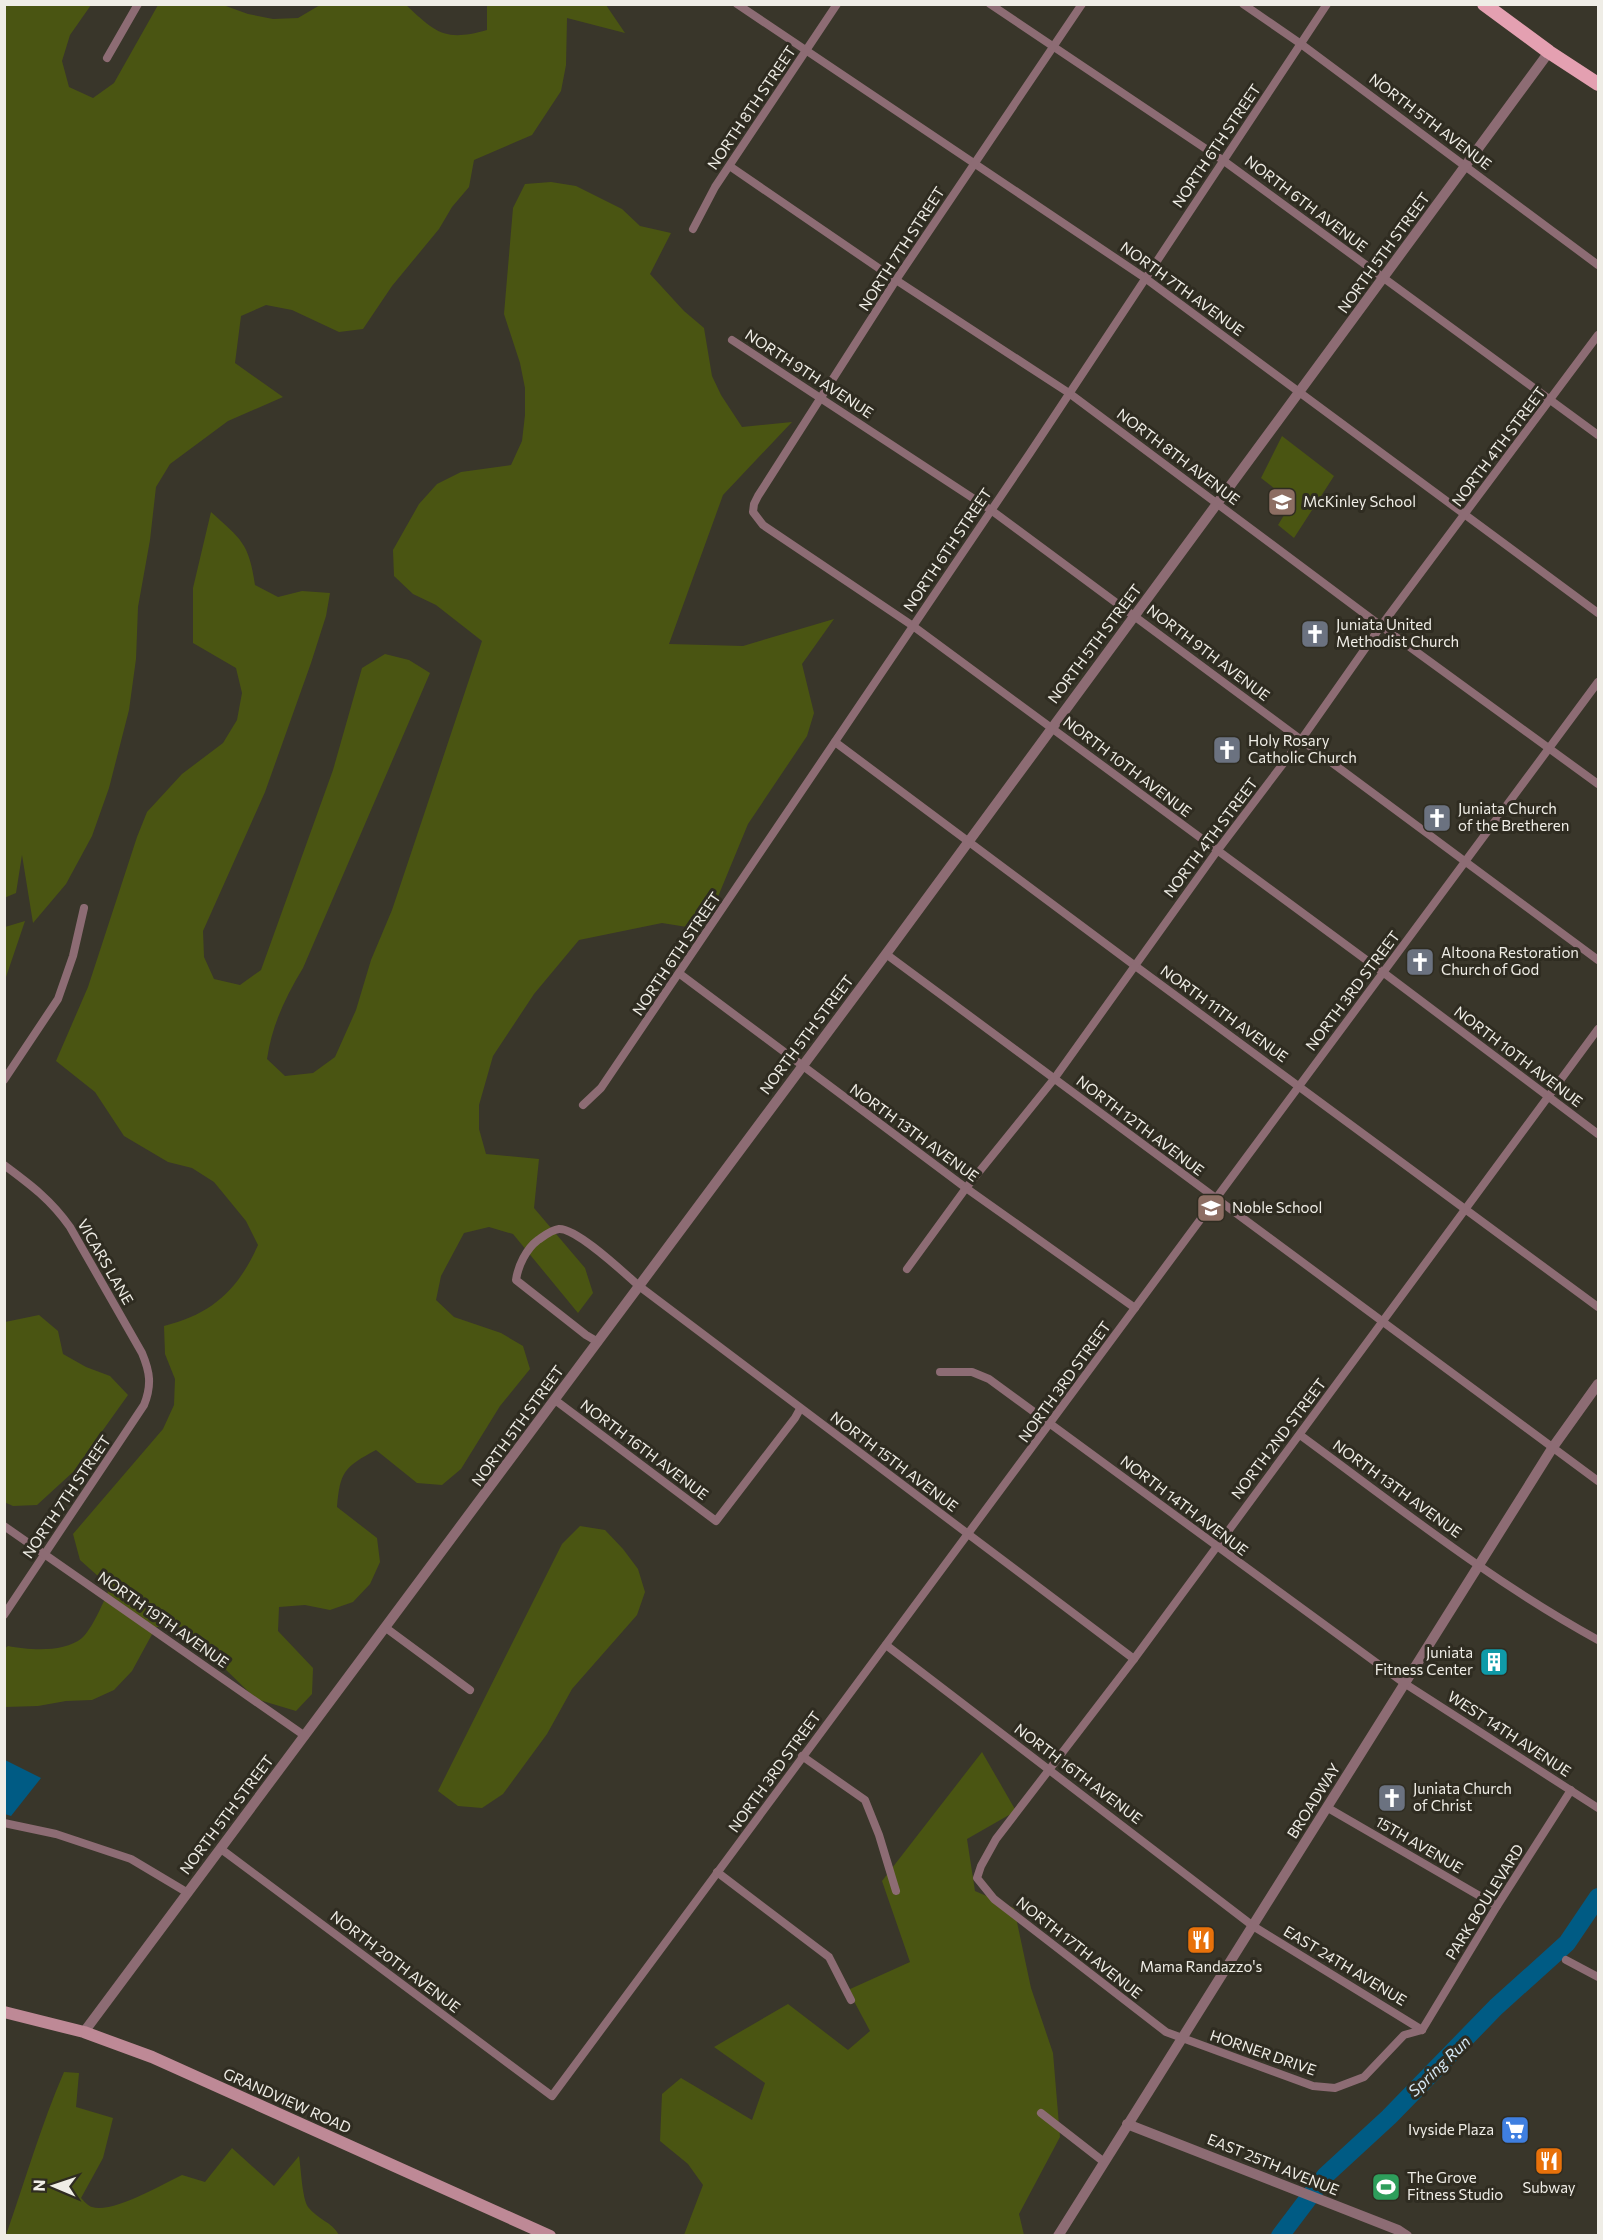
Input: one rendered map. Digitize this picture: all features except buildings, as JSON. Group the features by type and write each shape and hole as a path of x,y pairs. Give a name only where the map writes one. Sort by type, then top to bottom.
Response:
{"main road":[{"path":"1484,4 1549,52 1599,84"},
{"path":"1549,52 1599,96"},
{"name":"GRANDVIEW ROAD","path":"4,2012 84,2032 152,2057 550,2235"}],"street":[{"path":"107,58 138,4"},
{"name":"NORTH 7TH AVENUE","path":"737,4 1145,278 1599,613"},
{"name":"NORTH 8TH STREET","path":"693,229 715,187 837,4"},
{"name":"NORTH 6TH AVENUE","path":"990,4 1224,160 1383,279 1599,435"},
{"name":"NORTH 7TH STREET","path":"753,512 758,496 896,280 1082,4"},
{"name":"NORTH 5TH AVENUE","path":"1243,4 1301,44 1599,265"},
{"name":"NORTH 6TH STREET","path":"583,1105 601,1088 680,974 1327,4"},
{"name":"NORTH 5TH STREET","path":"84,2032 886,954 1549,52"},
{"name":"NORTH 8TH AVENUE","path":"731,166 896,280 1069,393 1381,626 1599,784"},
{"name":"NORTH 4TH STREET","path":"907,1269 966,1188 1054,1079 1217,851 1301,740 1381,626 1599,335"},
{"name":"NORTH 9TH AVENUE","path":"732,340 991,510 1599,960"},
{"name":"NORTH 10TH AVENUE","path":"753,512 763,525 913,626 1599,1134"},
{"name":"NORTH 3RD STREET","path":"552,2096 802,1756 1052,1424 1135,1308 1599,682"},
{"name":"NORTH 11TH AVENUE","path":"835,742 1599,1307"},
{"path":"4,1080 58,999 84,908"},
{"name":"NORTH 12TH AVENUE","path":"886,954 1599,1481"},
{"name":"NORTH 13TH AVENUE","path":"680,974 966,1188 1135,1308"},
{"name":"NORTH 2ND STREET","path":"981,1866 996,1839 1134,1659 1215,1546 1300,1435 1599,1029"},
{"name":"VICARS LANE","path":"4,1166 40,1191 57,1208 70,1227 142,1353 148,1368 149,1393"},
{"name":"NORTH 15TH AVENUE","path":"598,1342 516,1280 522,1261 532,1244 545,1234 560,1229 573,1233 597,1250 639,1286 1134,1659"},
{"name":"NORTH 14TH AVENUE","path":"940,1372 972,1372 989,1379 1404,1683"},
{"name":"BROADWAY","path":"1058,2235 1553,1447 1599,1384"},
{"name":"NORTH 7TH STREET","path":"4,1615 140,1412 149,1393"},
{"name":"NORTH 16TH AVENUE","path":"555,1400 716,1521 795,1418 800,1408"},
{"name":"NORTH 13TH AVENUE","path":"1300,1435 1478,1566 1553,1614 1599,1640"},
{"name":"NORTH 19TH AVENUE","path":"4,1526 305,1736"},
{"path":"386,1628 470,1690"},
{"name":"NORTH 16TH AVENUE","path":"886,1645 1253,1926"},
{"name":"WEST 14TH AVENUE","path":"1404,1683 1599,1808"},
{"path":"802,1756 865,1800 879,1835 896,1892"},
{"name":"PARK BOULEVARD","path":"1422,2030 1571,1790"},
{"name":"15TH AVENUE","path":"1328,1808 1497,1906"},
{"path":"4,1823 56,1834 131,1859 188,1893"},
{"name":"NORTH 20TH AVENUE","path":"221,1849 552,2096"},
{"name":"NORTH 17TH AVENUE","path":"981,1866 977,1878 994,1899 1166,2032 1182,2038"},
{"path":"717,1872 829,1957 851,2000"},
{"name":"EAST 24TH AVENUE","path":"1253,1926 1422,2030"},
{"path":"1566,1960 1599,1977"},
{"name":"HORNER DRIVE","path":"1182,2038 1313,2086 1335,2088 1364,2077 1404,2035 1422,2030"},
{"path":"1041,2113 1104,2162"},
{"name":"EAST 25TH AVENUE","path":"1127,2124 1407,2235"}],"green space":[{"path":"5,4 91,5 70,35 62,61 69,87 93,98 114,83 158,5 223,5 248,14 273,19 298,18 320,5 406,5 434,28 451,35 461,35 487,30 487,5 606,5 625,33 567,18 566,65 561,91 532,135 474,160 469,187 452,207 439,229 392,286 363,329 339,332 292,310 266,305 241,316 235,363 283,397 228,421 170,464 156,487 150,540 138,607 136,659 129,710 109,788 92,836 66,884 33,923 22,855 16,893 4,898"},
{"path":"551,182 576,186 622,209 640,226 671,233 650,274 684,311 704,328 712,376 721,395 742,427 792,422 723,495 669,644 743,646 834,619 802,664 814,713 807,736 748,824 710,916 687,927 662,923 579,940 534,994 493,1056 479,1105 479,1129 486,1154 539,1159 534,1208 585,1268 593,1293 578,1313 513,1234 489,1227 464,1233 441,1276 436,1300 454,1317 501,1333 523,1346 530,1369 500,1406 461,1469 442,1485 417,1483 376,1450 350,1466 342,1478 337,1507 377,1538 380,1562 370,1584 353,1602 330,1610 305,1605 279,1607 278,1631 313,1668 312,1694 296,1711 256,1699 182,1627 156,1627 132,1671 114,1690 92,1700 5,1707 4,1649 8,1646 46,1649 75,1643 89,1629 108,1592 99,1577 80,1560 73,1534 163,1429 174,1405 175,1379 165,1354 164,1326 196,1315 222,1298 242,1275 258,1245 246,1221 214,1182 192,1168 168,1162 124,1136 95,1092 56,1061 88,987 147,812 182,774 223,743 237,720 242,693 236,668 193,643 193,588 211,512 242,543 250,560 255,585 278,597 302,591 330,593 326,616 311,663 265,792 203,931 204,957 214,979 240,985 261,970 333,770 362,668 385,654 409,660 430,673 303,968 280,1012 272,1035 267,1059 285,1076 313,1073 335,1057 356,1010 371,960 392,910 482,641 436,605 413,594 394,576 393,550 419,504 437,484 461,472 511,465 522,441 525,388 520,363 504,314 513,208 525,184"},
{"path":"1282,436 1334,476 1294,538 1278,525 1292,502 1261,478"},
{"path":"25,921 5,980 5,927"},
{"path":"39,1315 58,1331 63,1354 86,1367 110,1376 128,1395 73,1472 37,1505 13,1506 4,1502 5,1322"},
{"path":"580,1526 605,1530 638,1569 645,1592 637,1615 572,1689 547,1734 503,1794 482,1808 458,1806 438,1791 562,1544"},
{"path":"982,1752 1016,1811 967,1839 975,1891 1014,1908 1031,1988 1053,2053 1060,2137 1019,2214 1024,2235 684,2235 703,2185 688,2164 660,2141 662,2094 681,2078 752,2120 765,2083 714,2047 788,2004 848,2050 870,2031 848,1990 910,1962 882,1881"},
{"path":"64,2072 79,2073 76,2107 113,2118 103,2158 81,2198 89,2206 101,2208 124,2202 182,2175 205,2182 232,2148 274,2186 299,2156 303,2190 308,2207 339,2235 6,2235"}],"water":[{"path":"5,1760 41,1778 11,1816 5,1814"}],"waterway":[{"name":"Spring Run","path":"1280,2236 1326,2175 1389,2117 1496,2007 1567,1943 1598,1897"}],"place":[{"name":"McKinley School","path":"1282,502"},
{"name":"Juniata United Methodist Church","path":"1315,634"},
{"name":"Holy Rosary Catholic Church","path":"1227,750"},
{"name":"Juniata Church of the Bretheren","path":"1437,818"},
{"name":"Altoona Restoration Church of God","path":"1420,962"},
{"name":"Noble School","path":"1211,1208"},
{"name":"Juniata Fitness Center","path":"1494,1662"},
{"name":"Juniata Church of Christ","path":"1392,1798"},
{"name":"Mama Randazzo's","path":"1201,1940"},
{"name":"Ivyside Plaza","path":"1515,2130"},
{"name":"Subway","path":"1549,2161"},
{"name":"The Grove Fitness Studio","path":"1386,2187"}]}
